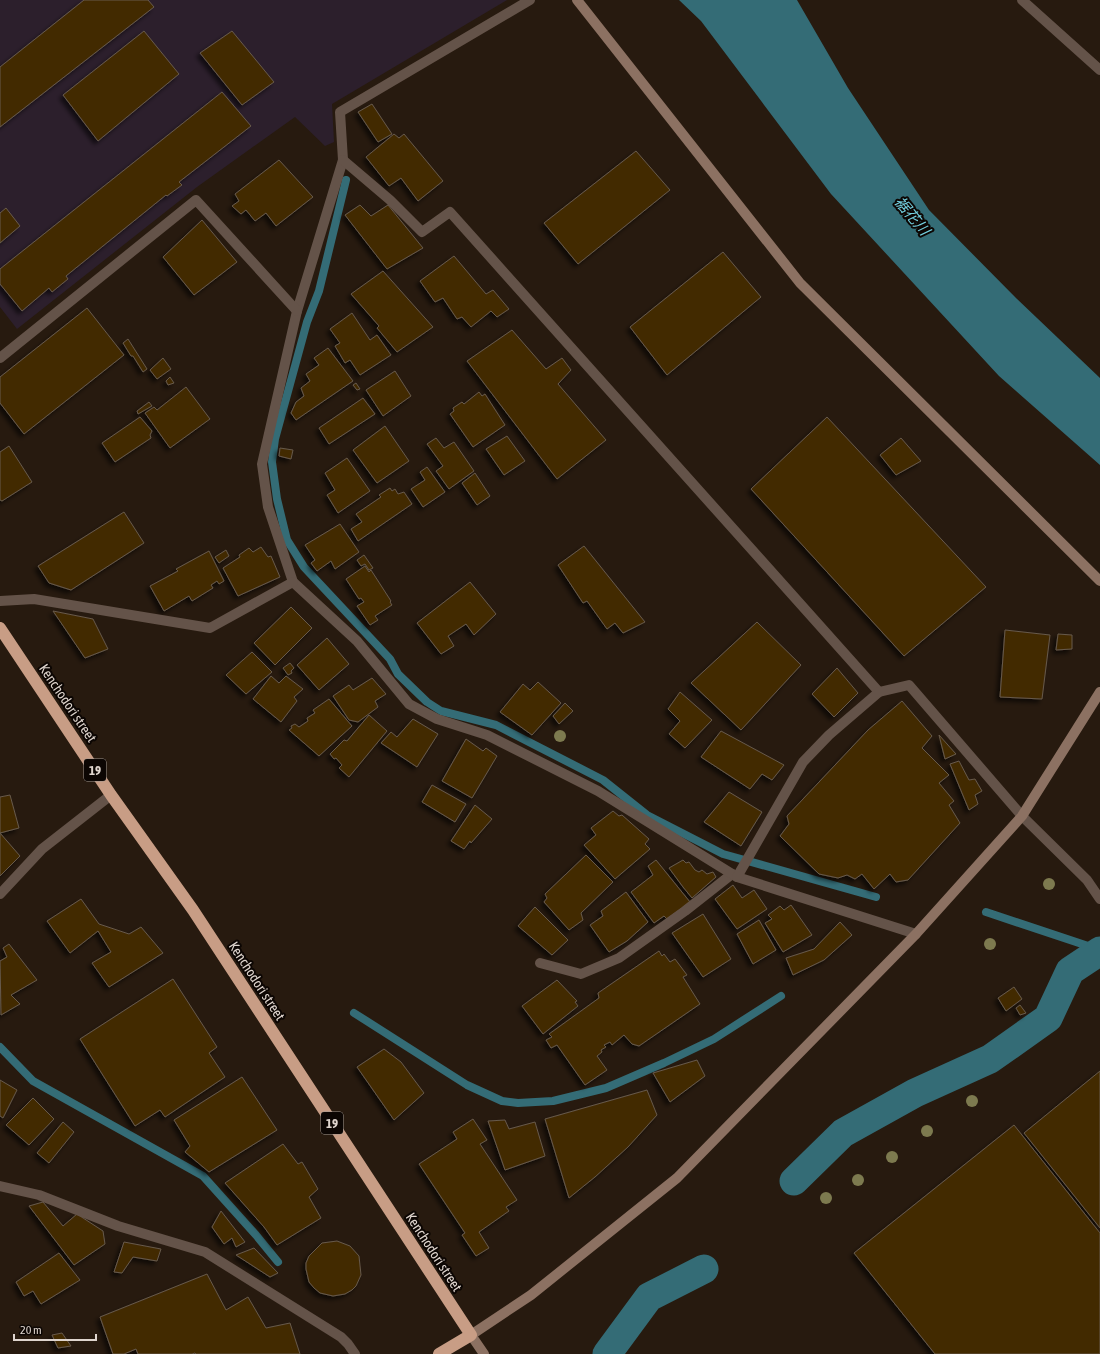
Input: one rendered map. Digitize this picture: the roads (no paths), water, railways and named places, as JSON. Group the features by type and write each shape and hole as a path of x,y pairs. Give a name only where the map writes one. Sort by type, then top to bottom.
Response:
{"highway":[{"name":"Kenchodori street","path":"0,628 111,795 193,910 471,1335"},
{"path":"439,1354 471,1335"}],"street":[{"path":"530,0 340,112 343,160 297,311 262,464 268,507 294,582 357,641 409,704 437,719 487,736 598,791 737,873 916,934"},
{"path":"577,0 800,283 1100,580"},
{"path":"1022,0 1100,70"},
{"path":"343,160 390,200 422,232 450,212 878,692"},
{"path":"0,358 196,200 297,311"},
{"path":"0,601 34,599 210,628 294,582"},
{"path":"540,963 581,974 619,958 737,873 803,762 829,735 878,692 909,685 1022,816 1087,880 1100,899"},
{"path":"471,1335 531,1295 677,1178 916,934 1022,816 1100,692"},
{"path":"0,894 42,849 111,795"},
{"path":"0,1186 39,1195 118,1226 205,1252 341,1337 355,1354"},
{"name":"Kenchodori street","path":"471,1335 484,1354"}],"water":[{"name":"裾花川","path":"679,0 797,0 848,88 929,210 1016,298 1100,378 1100,465 999,376 831,194 701,21"}],"waterway":[{"path":"346,180 319,291 307,322 275,439 272,462 277,499 287,540 304,567 390,659 398,674 427,702 441,711 496,725 603,780 647,815 723,854 876,897"},
{"path":"986,912 1100,950"},
{"path":"794,1181 843,1133 915,1093 990,1059 1048,1018 1070,971 1100,951"},
{"path":"354,1013 467,1085 502,1101 518,1103 553,1101 606,1088 714,1039 781,996"},
{"path":"0,1047 33,1081 203,1176 278,1262"},
{"path":"607,1354 649,1297 704,1269"}]}
